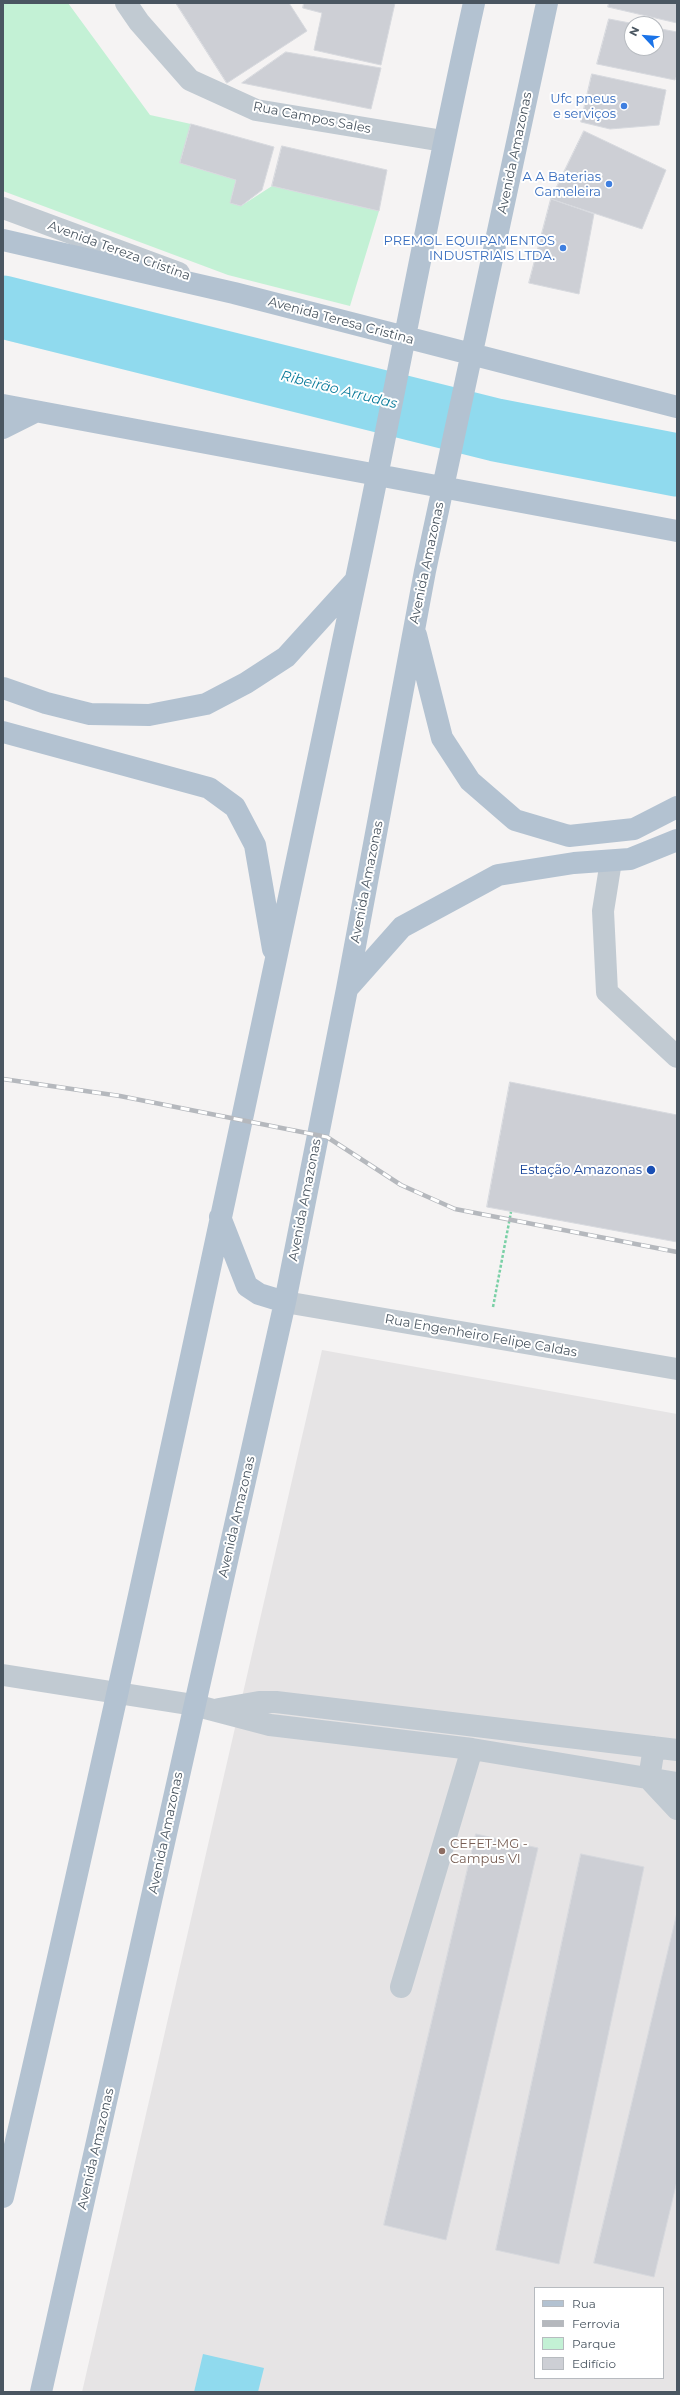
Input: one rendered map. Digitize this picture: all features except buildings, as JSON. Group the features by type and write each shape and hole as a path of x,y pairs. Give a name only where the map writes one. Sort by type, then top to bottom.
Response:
{"main road":[{"path":"3,2197 118,1694 362,551 443,141 474,3"},
{"name":"Avenida Amazonas","path":"41,2392 285,1302 347,989 425,571 547,3"},
{"name":"Avenida Teresa Cristina","path":"3,240 234,293 638,399 677,407"},
{"path":"3,404 35,412 674,533"},
{"path":"3,428 35,412"},
{"path":"3,688 46,703 90,714 149,715 206,704 246,683 286,657 355,580"},
{"path":"414,629 442,738 470,781 515,820 569,836 634,829 677,807"},
{"path":"3,732 209,788 235,808 255,845 275,960"},
{"path":"347,989 402,927 498,875 574,863 630,859 677,840"},
{"path":"221,1212 247,1286 259,1294 285,1302"}],"street":[{"name":"Rua Campos Sales","path":"126,3 138,22 190,80 256,110 443,141"},
{"name":"Avenida Tereza Cristina","path":"3,208 234,293"},
{"path":"611,861 603,911 607,992 677,1057"},
{"name":"Rua Engenheiro Felipe Caldas","path":"285,1302 677,1369"},
{"path":"3,1675 194,1705 270,1725 472,1749 677,1783"},
{"path":"216,1710 259,1702 276,1702 677,1750"},
{"path":"649,1779 654,1747"},
{"path":"402,1987 472,1749"},
{"path":"649,1779 677,1809"}],"path":[{"path":"487,1337 511,1212"}],"shaded area":[{"name":"CEFET-MG - Campus VI","path":"322,1350 677,1414 677,2392 82,2392"}],"green space":[{"path":"3,3 68,3 150,115 191,124 180,163 236,180 230,203 241,206 272,186 379,211 350,306 228,275 3,191"}],"water":[{"path":"203,2354 264,2368 258,2392 194,2392"}],"waterway":[{"name":"Ribeirão Arrudas","path":"3,307 496,430 677,465"}],"railway":[{"path":"3,1079 120,1096 327,1137 401,1185 455,1209 677,1252"}],"place":[{"name":"Ufc pneus e serviços","path":"624,106"},
{"name":"A A Baterias Gameleira","path":"609,184"},
{"name":"PREMOL EQUIPAMENTOS INDUSTRIAIS LTDA.","path":"563,248"},
{"name":"Estação Amazonas","path":"651,1170"},
{"name":"CEFET-MG - Campus VI","path":"442,1851"}]}
